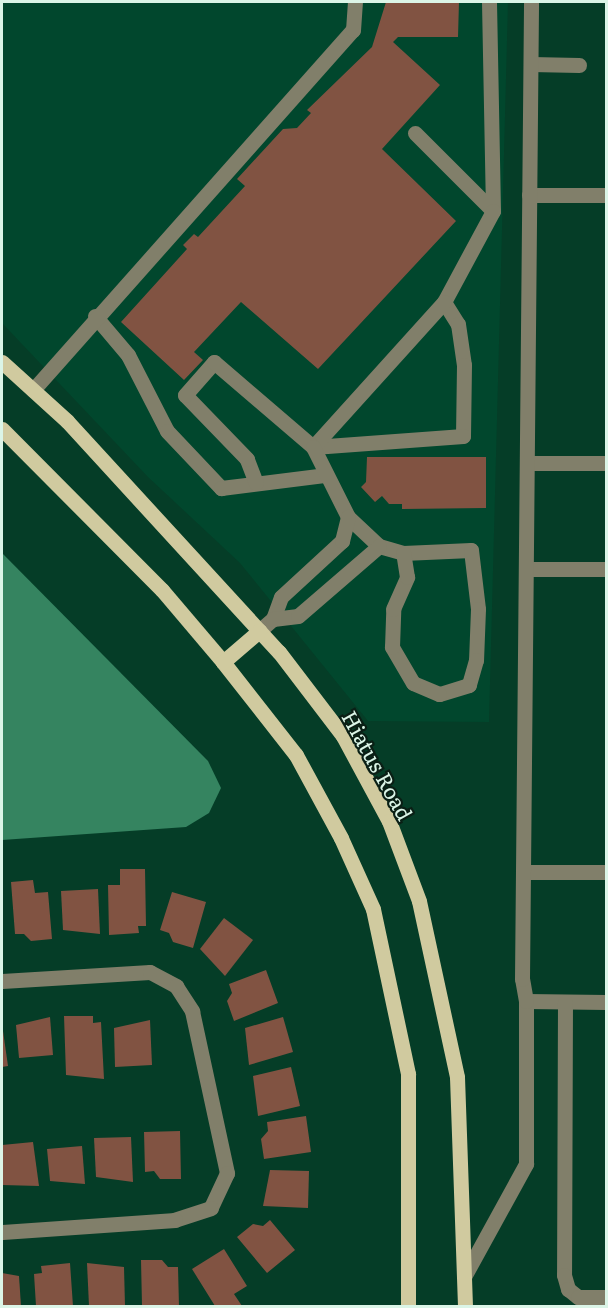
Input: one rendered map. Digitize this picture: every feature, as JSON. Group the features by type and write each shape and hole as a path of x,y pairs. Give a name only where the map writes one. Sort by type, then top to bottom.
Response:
{"main road":[{"name":"Hiatus Road","path":"2,362 33,390 259,630 343,736 389,820 419,901 457,1077 465,1306"},
{"path":"2,429 162,590 223,662 296,755 373,909 408,1074 408,1306"},
{"path":"223,662 259,630"}],"street":[{"path":"33,390 95,315 353,30 354,2"},
{"path":"313,447 444,302 493,211 489,2"},
{"path":"465,1275 526,1164 526,1001 522,979 531,2"},
{"path":"531,64 579,65"},
{"path":"415,133 493,211"},
{"path":"529,195 606,195"},
{"path":"313,447 463,436 464,365 458,324 444,302"},
{"path":"95,315 128,356 167,431 221,488 327,475"},
{"path":"256,483 247,459 184,395 214,362 313,447 348,517 379,546 403,553 471,550 477,609 476,660 469,685 439,694 413,683 392,647 393,609 407,577 403,553"},
{"path":"527,462 606,463"},
{"path":"273,620 281,597 342,541 348,517"},
{"path":"259,630 273,620 298,616 379,546"},
{"path":"526,569 606,569"},
{"path":"523,872 606,872"},
{"path":"2,981 150,972 176,986 192,1011 227,1173 211,1208 175,1220 2,1232"},
{"path":"526,1001 606,1002"},
{"path":"565,1002 564,1275 568,1289 578,1297 606,1297"}],"shaded area":[{"path":"2,2 508,2 489,722 368,721 240,563 148,477 2,323"},
{"path":"2,553 208,761 221,788 209,813 186,827 2,840"}],"building":[{"path":"386,2 459,2 458,37 398,37 393,42 440,85 382,149 456,221 318,369 241,302 194,352 203,360 184,380 121,322 187,249 183,245 194,234 198,237 245,186 237,179 283,129 297,128 311,113 307,110 372,47"},
{"path":"367,457 486,457 486,508 402,509 402,504 389,504 382,496 375,502 361,487 366,482"},
{"path":"120,869 145,869 146,926 138,926 139,933 109,935 108,885 120,885"},
{"path":"33,880 35,893 48,892 52,939 31,941 24,934 15,934 11,882"},
{"path":"98,889 100,934 63,930 61,891"},
{"path":"172,892 206,902 193,948 173,942 169,933 160,930"},
{"path":"224,918 253,940 225,976 200,949"},
{"path":"266,970 278,1003 234,1021 227,1001 232,993 229,984"},
{"path":"64,1016 93,1016 93,1023 101,1022 104,1079 66,1075"},
{"path":"50,1017 53,1055 19,1058 16,1025"},
{"path":"283,1017 293,1052 249,1065 245,1028"},
{"path":"150,1020 152,1065 115,1067 114,1028"},
{"path":"2,1024 8,1066 2,1067"},
{"path":"291,1067 300,1106 258,1116 253,1076"},
{"path":"306,1116 311,1152 264,1159 261,1139 268,1131 267,1122"},
{"path":"180,1131 181,1179 160,1179 154,1171 145,1172 144,1132"},
{"path":"131,1137 133,1182 96,1177 94,1138"},
{"path":"33,1142 39,1186 2,1185 2,1145"},
{"path":"82,1146 85,1184 50,1181 47,1149"},
{"path":"270,1170 309,1171 308,1208 263,1206"},
{"path":"270,1220 295,1250 267,1273 237,1237 253,1224 263,1226"},
{"path":"224,1249 247,1286 234,1294 242,1306 215,1306 192,1269"},
{"path":"141,1260 162,1260 168,1267 178,1267 179,1306 142,1306"},
{"path":"70,1263 73,1306 36,1306 34,1274 42,1273 41,1266"},
{"path":"87,1263 124,1267 125,1306 89,1306"},
{"path":"2,1273 19,1276 21,1306 2,1306"}]}
